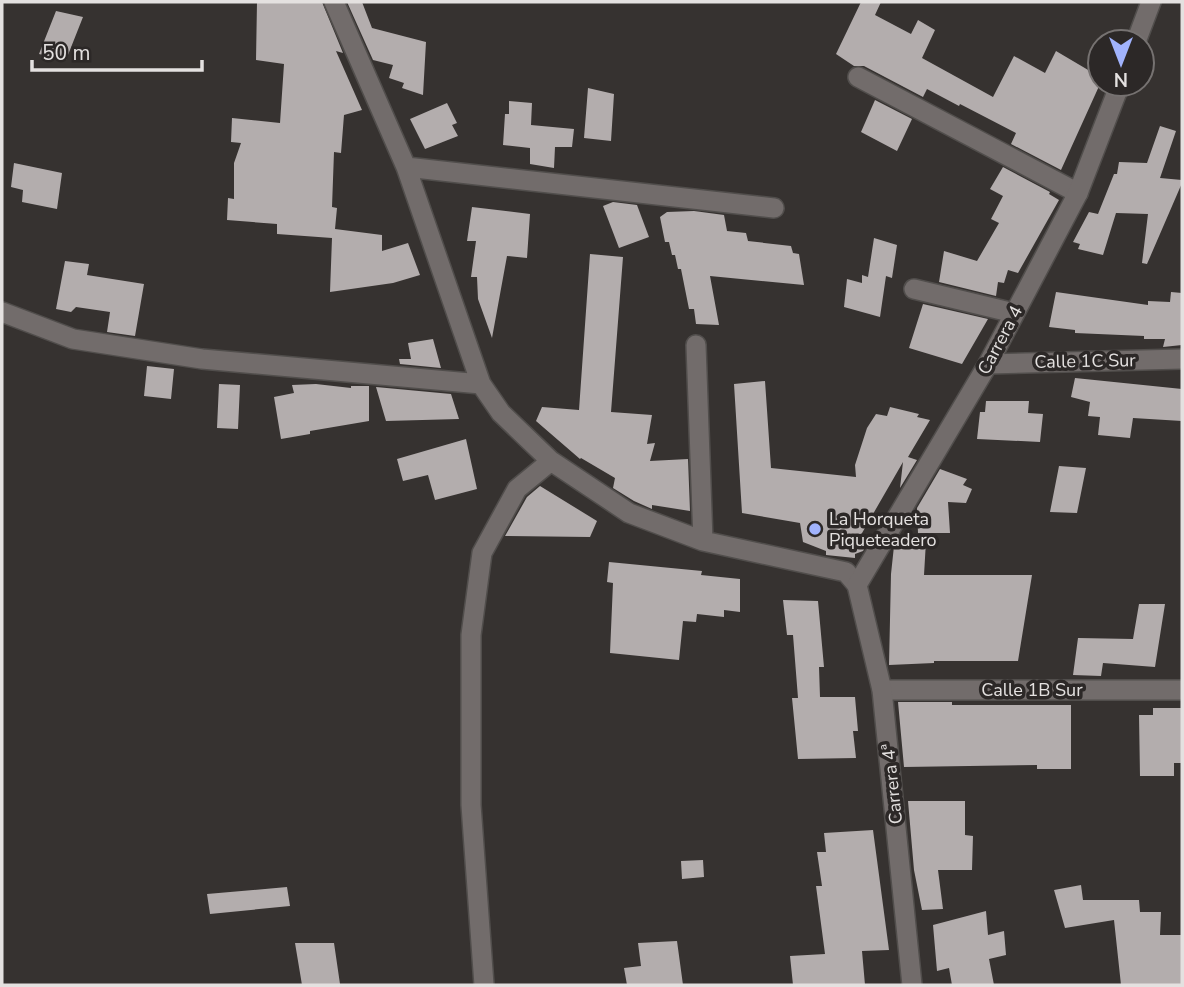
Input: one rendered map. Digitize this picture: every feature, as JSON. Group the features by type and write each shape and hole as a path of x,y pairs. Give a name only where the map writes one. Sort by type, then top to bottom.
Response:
{"street":[{"path":"334,2 406,167 481,384 500,413 551,461 629,513 704,541 845,572 857,585"},
{"path":"1141,28 1151,2"},
{"path":"858,77 1078,193"},
{"name":"Carrera 4","path":"857,585 988,364 1078,193 1115,98"},
{"path":"406,167 774,208"},
{"path":"914,289 1014,313"},
{"path":"2,312 73,339 190,357 481,384"},
{"path":"695,345 704,541"},
{"name":"Calle 1C Sur","path":"988,364 1182,359"},
{"path":"485,985 471,805 472,621 482,553 517,489 551,461"},
{"name":"Carrera 4ª","path":"857,585 882,690 912,985"},
{"name":"Calle 1B Sur","path":"882,690 1182,691"}],"building":[{"path":"257,2 322,2 343,53 336,51 362,110 344,115 341,153 334,152 332,207 337,208 335,229 382,235 382,251 408,243 420,275 393,283 330,292 332,238 277,234 277,224 227,220 228,198 234,199 234,163 241,143 231,142 232,118 280,123 284,64 256,60"},
{"path":"347,2 362,2 372,28 426,42 423,95 402,88 404,83 389,78 393,65 373,60"},
{"path":"861,2 881,2 875,15 911,34 918,20 935,30 922,58 993,97 1014,56 1045,73 1056,51 1086,69 1086,98 1094,98 1061,170 1011,144 1016,133 960,104 959,106 927,89 923,97 864,66 854,66 836,54"},
{"path":"56,11 83,17 66,60 39,54"},
{"path":"588,88 614,94 611,141 584,138"},
{"path":"875,100 912,119 897,151 861,132"},
{"path":"509,101 532,103 531,125 574,129 572,147 555,147 554,168 530,164 530,148 503,145 505,114 509,114"},
{"path":"447,103 457,123 452,125 458,136 425,149 410,119"},
{"path":"1160,126 1176,131 1160,178 1182,180 1182,183 1147,264 1142,263 1148,214 1116,213 1103,255 1078,249 1080,244 1073,242 1089,212 1098,214 1114,174 1117,174 1119,162 1147,163"},
{"path":"14,163 62,173 57,209 22,202 23,190 11,187"},
{"path":"1003,167 1050,192 1049,194 1059,200 1018,273 1008,270 1004,283 998,282 996,296 939,282 944,251 977,261 999,223 991,219 1003,196 990,189"},
{"path":"613,202 637,205 649,237 619,248 603,206"},
{"path":"472,207 530,214 527,258 507,256 492,338 478,299 477,277 471,277 476,241 467,241"},
{"path":"694,211 724,215 727,231 746,233 748,241 791,246 793,253 799,254 804,285 710,276 719,325 696,324 694,309 689,309 681,269 678,269 669,242 665,242 660,217 667,212"},
{"path":"874,238 897,245 892,278 886,276 880,317 844,307 847,279 862,283 862,275 868,277"},
{"path":"590,254 623,257 611,412 652,415 647,444 655,443 650,461 688,459 690,511 652,505 652,509 634,501 613,488 615,478 580,459 536,421 542,407 579,410"},
{"path":"65,261 89,264 87,275 144,284 135,336 107,332 110,312 76,307 71,312 56,309"},
{"path":"1056,292 1148,305 1148,301 1170,302 1171,292 1182,293 1182,345 1163,347 1165,339 1075,333 1075,330 1049,327"},
{"path":"923,304 988,319 962,364 909,348"},
{"path":"433,339 441,368 400,364 399,359 411,359 408,343"},
{"path":"147,366 174,369 171,399 144,396"},
{"path":"1075,378 1182,389 1182,421 1133,418 1130,438 1098,435 1100,417 1088,416 1090,402 1071,397"},
{"path":"765,381 771,468 856,477 855,465 867,428 876,414 887,416 890,407 919,414 917,417 930,420 908,457 917,460 900,488 903,462 858,540 870,540 863,551 855,554 855,558 826,555 826,551 803,542 800,523 742,513 734,384"},
{"path":"219,384 240,385 238,429 217,428"},
{"path":"316,384 351,388 369,386 369,421 281,439 274,397 294,393 292,385"},
{"path":"376,387 451,394 459,419 386,421"},
{"path":"986,401 1029,401 1028,413 1043,414 1040,442 977,439 980,412 985,412"},
{"path":"466,439 477,489 435,500 428,475 403,481 397,459"},
{"path":"1059,466 1086,468 1077,513 1050,512"},
{"path":"940,469 967,479 963,485 972,489 966,503 948,502 950,533 918,533 917,508"},
{"path":"540,486 597,521 590,537 505,536 527,497"},
{"path":"898,540 926,541 924,575 1032,575 1018,661 934,661 889,665 891,574 894,546"},
{"path":"609,562 702,571 701,575 740,579 740,612 724,610 724,617 697,614 696,622 683,621 679,660 610,653 613,583 607,582"},
{"path":"783,600 818,601 824,667 819,667 820,697 855,697 858,731 853,731 856,758 798,759 792,698 798,698 793,635 787,635"},
{"path":"1139,604 1165,604 1155,667 1103,663 1101,676 1073,675 1078,638 1133,639"},
{"path":"898,702 1071,705 1071,769 1037,769 1037,765 904,767"},
{"path":"1153,708 1182,708 1182,763 1174,763 1174,776 1140,776 1139,715 1153,715"},
{"path":"908,801 965,801 965,835 973,836 972,870 938,870 943,909 922,910 914,870"},
{"path":"873,830 889,950 862,951 865,985 793,985 790,956 825,954 816,886 822,886 817,852 826,852 824,833"},
{"path":"703,860 704,877 682,879 681,861"},
{"path":"1081,885 1083,900 1139,900 1140,912 1161,912 1160,935 1182,935 1182,985 1121,985 1114,920 1065,928 1054,890"},
{"path":"287,887 290,906 210,914 207,894"},
{"path":"986,911 988,935 1004,931 1006,955 989,959 994,985 952,985 949,968 937,971 933,925"},
{"path":"677,941 683,985 627,985 624,968 641,966 638,943"},
{"path":"295,943 334,943 340,984 302,985"}],"place":[{"name":"La Horqueta Piqueteadero","path":"815,529"}]}
